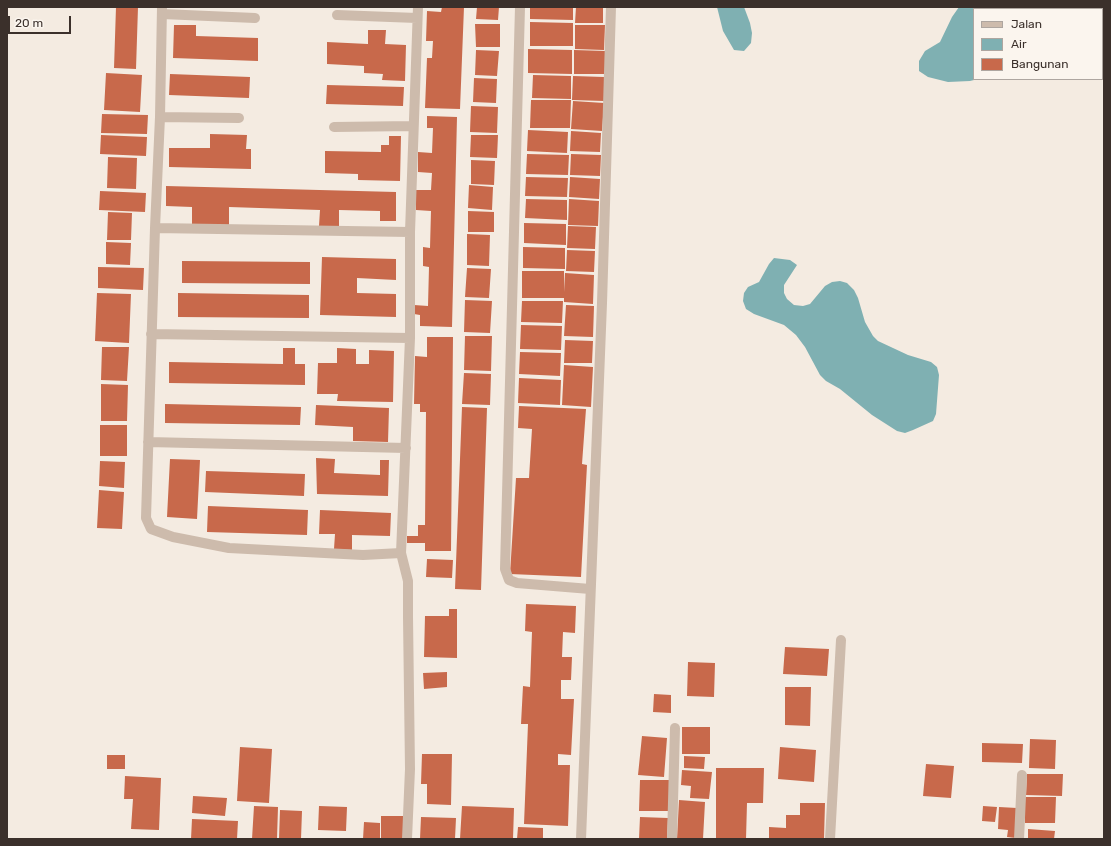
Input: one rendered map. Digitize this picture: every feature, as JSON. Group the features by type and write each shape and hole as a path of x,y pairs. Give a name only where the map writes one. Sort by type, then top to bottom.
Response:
{"street":[{"path":"407,839 410,769 408,580 401,553 410,338 410,232 418,7"},
{"path":"520,7 505,568 509,580 517,583 590,589"},
{"path":"581,839 602,303 611,7"},
{"path":"255,18 162,10 160,117 151,334 146,518 151,528 173,537 229,548 363,555 401,553"},
{"path":"336,15 417,18"},
{"path":"160,117 239,118"},
{"path":"334,127 413,126"},
{"path":"155,228 410,232"},
{"path":"151,334 410,338"},
{"path":"148,442 406,448"},
{"path":"830,839 841,640"},
{"path":"672,839 675,728"},
{"path":"1019,839 1022,775"}],"water":[{"path":"717,7 744,7 752,33 751,43 744,51 734,50 723,31"},
{"path":"959,7 1022,7 973,8 974,80 970,81 948,82 928,77 919,71 919,61 925,51 940,42 952,17"},
{"path":"774,258 790,260 797,265 784,285 784,293 787,299 794,305 803,306 810,304 825,286 832,282 840,281 847,283 854,290 865,322 873,336 878,341 908,355 931,362 937,367 939,375 936,414 933,421 905,433 897,431 872,415 840,389 826,381 820,375 805,347 796,335 784,325 754,314 746,309 743,301 744,293 748,287 759,282"}],"building":[{"path":"116,7 138,7 136,69 114,68"},
{"path":"442,7 464,7 460,109 425,108 427,58 432,58 433,41 426,41 427,11 441,12"},
{"path":"477,7 499,7 498,20 476,19"},
{"path":"530,7 573,7 573,20 530,19"},
{"path":"576,7 603,7 603,23 575,23"},
{"path":"530,22 573,23 573,46 530,46"},
{"path":"475,24 500,24 500,47 476,47"},
{"path":"174,25 196,25 196,36 258,38 258,61 173,58"},
{"path":"575,25 605,25 604,50 575,49"},
{"path":"368,30 386,30 385,44 406,45 405,81 382,80 383,74 364,73 364,66 327,64 327,42 368,44"},
{"path":"528,49 572,50 572,74 528,73"},
{"path":"476,50 499,51 497,76 475,75"},
{"path":"574,50 605,51 605,74 574,74"},
{"path":"106,73 142,75 140,112 104,110"},
{"path":"170,74 250,77 249,98 169,95"},
{"path":"533,75 571,76 571,99 532,98"},
{"path":"573,76 604,77 604,101 572,100"},
{"path":"474,78 497,79 496,103 473,102"},
{"path":"327,85 404,87 403,106 326,104"},
{"path":"531,100 571,100 570,128 530,128"},
{"path":"573,101 604,103 602,131 571,129"},
{"path":"471,106 498,107 497,133 470,132"},
{"path":"102,114 148,115 147,134 101,133"},
{"path":"427,116 457,117 452,327 420,326 420,315 414,314 414,305 428,306 429,267 423,266 423,247 430,248 431,211 416,210 416,190 431,190 432,173 418,172 418,152 432,153 433,128 427,128"},
{"path":"528,130 568,132 567,153 527,151"},
{"path":"571,131 601,133 600,152 570,151"},
{"path":"210,134 247,135 246,149 251,149 251,169 169,167 169,148 210,148"},
{"path":"101,135 147,137 146,156 100,154"},
{"path":"471,135 498,135 497,158 470,157"},
{"path":"389,136 401,136 400,181 358,180 358,174 325,173 325,151 381,152 381,145 389,145"},
{"path":"527,154 569,155 568,175 526,174"},
{"path":"571,154 601,155 600,176 570,175"},
{"path":"108,157 137,158 136,189 107,188"},
{"path":"471,160 495,161 494,185 471,184"},
{"path":"526,177 568,178 567,197 525,196"},
{"path":"570,177 600,179 599,199 569,197"},
{"path":"469,185 493,187 492,210 468,208"},
{"path":"166,186 396,192 396,221 380,221 380,211 339,210 339,226 319,226 320,210 229,207 229,225 192,225 192,207 166,206"},
{"path":"100,191 146,193 145,212 99,210"},
{"path":"526,199 567,200 567,220 525,218"},
{"path":"569,199 599,201 598,226 568,225"},
{"path":"468,211 494,212 494,232 468,232"},
{"path":"108,212 132,213 131,240 107,240"},
{"path":"524,223 566,224 566,245 524,243"},
{"path":"568,226 596,227 595,249 567,248"},
{"path":"467,234 490,235 489,266 467,265"},
{"path":"106,242 131,243 130,265 106,264"},
{"path":"523,247 565,248 565,269 523,268"},
{"path":"567,250 595,251 594,272 566,271"},
{"path":"322,257 396,259 396,280 357,278 357,293 396,294 396,317 320,315"},
{"path":"182,261 310,262 310,284 182,283"},
{"path":"98,267 144,268 143,290 98,288"},
{"path":"467,268 491,269 489,298 465,297"},
{"path":"522,271 564,271 564,292 565,273 594,275 593,304 564,302 564,298 522,298"},
{"path":"97,293 131,294 129,343 95,341"},
{"path":"178,293 309,295 309,318 178,317"},
{"path":"465,300 492,301 490,333 464,332"},
{"path":"522,301 563,301 562,323 521,322"},
{"path":"566,305 594,306 593,337 564,336"},
{"path":"521,325 562,326 561,350 520,349"},
{"path":"465,336 492,336 491,371 464,370"},
{"path":"427,337 453,337 451,551 425,551 425,543 407,543 407,536 418,536 418,525 425,525 426,412 420,412 420,404 414,404 415,356 427,357"},
{"path":"565,340 593,341 592,363 564,363"},
{"path":"102,347 129,347 127,381 101,380"},
{"path":"283,348 295,348 295,364 305,364 305,385 169,383 169,362 283,364"},
{"path":"337,348 356,349 356,364 369,364 369,350 394,351 393,402 337,401 338,394 317,394 318,363 337,363"},
{"path":"520,352 561,353 560,376 519,374"},
{"path":"564,365 593,367 591,407 562,405"},
{"path":"464,373 491,374 490,405 462,404"},
{"path":"519,378 561,380 560,405 518,403"},
{"path":"101,384 128,385 127,421 101,421"},
{"path":"165,404 301,407 300,425 165,423"},
{"path":"316,405 389,408 388,442 353,441 353,427 315,425"},
{"path":"519,406 586,409 582,464 587,465 581,577 510,574 516,478 529,478 532,429 518,428"},
{"path":"462,407 487,408 481,590 455,589"},
{"path":"100,425 127,425 127,456 100,456"},
{"path":"316,458 335,459 334,473 380,475 380,460 389,460 388,496 317,494"},
{"path":"170,459 200,460 197,519 167,517"},
{"path":"100,461 125,462 124,488 99,486"},
{"path":"206,471 305,474 304,496 205,492"},
{"path":"99,490 124,492 122,529 97,528"},
{"path":"208,506 308,510 307,535 207,532"},
{"path":"320,510 391,513 390,536 352,535 352,550 334,549 335,534 319,534"},
{"path":"427,559 453,560 452,578 426,577"},
{"path":"526,604 576,606 575,633 563,632 562,657 572,657 571,680 561,680 561,699 574,699 571,755 558,754 558,765 570,765 568,826 524,824 528,724 521,724 523,686 530,687 532,632 525,631"},
{"path":"449,609 457,609 457,658 424,657 425,616 449,616"},
{"path":"785,647 829,649 827,676 783,674"},
{"path":"688,662 715,663 714,697 687,696"},
{"path":"447,672 447,687 424,689 423,673"},
{"path":"785,687 811,687 810,726 785,725"},
{"path":"654,694 671,695 671,713 653,712"},
{"path":"682,727 710,727 710,754 682,754"},
{"path":"642,736 667,738 664,777 638,775"},
{"path":"1030,739 1056,740 1055,769 1029,768"},
{"path":"982,743 1023,744 1022,763 982,762"},
{"path":"240,747 272,749 269,803 237,801"},
{"path":"780,747 816,750 814,782 778,779"},
{"path":"422,754 452,754 451,805 427,804 427,784 421,784"},
{"path":"107,755 125,755 125,769 107,769"},
{"path":"684,756 705,757 704,769 684,768"},
{"path":"926,764 954,766 951,798 923,796"},
{"path":"716,768 764,768 763,803 747,803 746,839 716,839"},
{"path":"682,770 712,772 709,799 690,798 691,786 681,785"},
{"path":"1027,774 1063,774 1062,796 1026,795"},
{"path":"125,776 161,778 159,830 131,829 133,799 124,799"},
{"path":"640,780 669,780 669,811 639,811"},
{"path":"193,796 227,798 225,816 192,813"},
{"path":"1025,797 1056,797 1055,823 1025,823"},
{"path":"679,800 705,802 703,839 677,839"},
{"path":"800,803 825,803 824,839 769,839 769,827 786,828 786,815 800,815"},
{"path":"254,806 278,807 277,839 252,839"},
{"path":"319,806 347,807 346,831 318,830"},
{"path":"462,806 514,808 513,839 460,839"},
{"path":"983,806 997,807 995,822 982,821"},
{"path":"999,807 1017,808 1016,838 1007,837 1008,830 998,829"},
{"path":"280,810 302,811 301,839 279,839"},
{"path":"381,816 405,816 404,839 381,839"},
{"path":"421,817 456,818 455,839 420,839"},
{"path":"640,817 668,818 667,839 639,839"},
{"path":"192,819 238,821 237,839 191,839"},
{"path":"364,822 380,823 380,839 363,839"},
{"path":"518,827 543,828 543,839 517,839"},
{"path":"1028,829 1055,831 1054,839 1028,839"}]}
